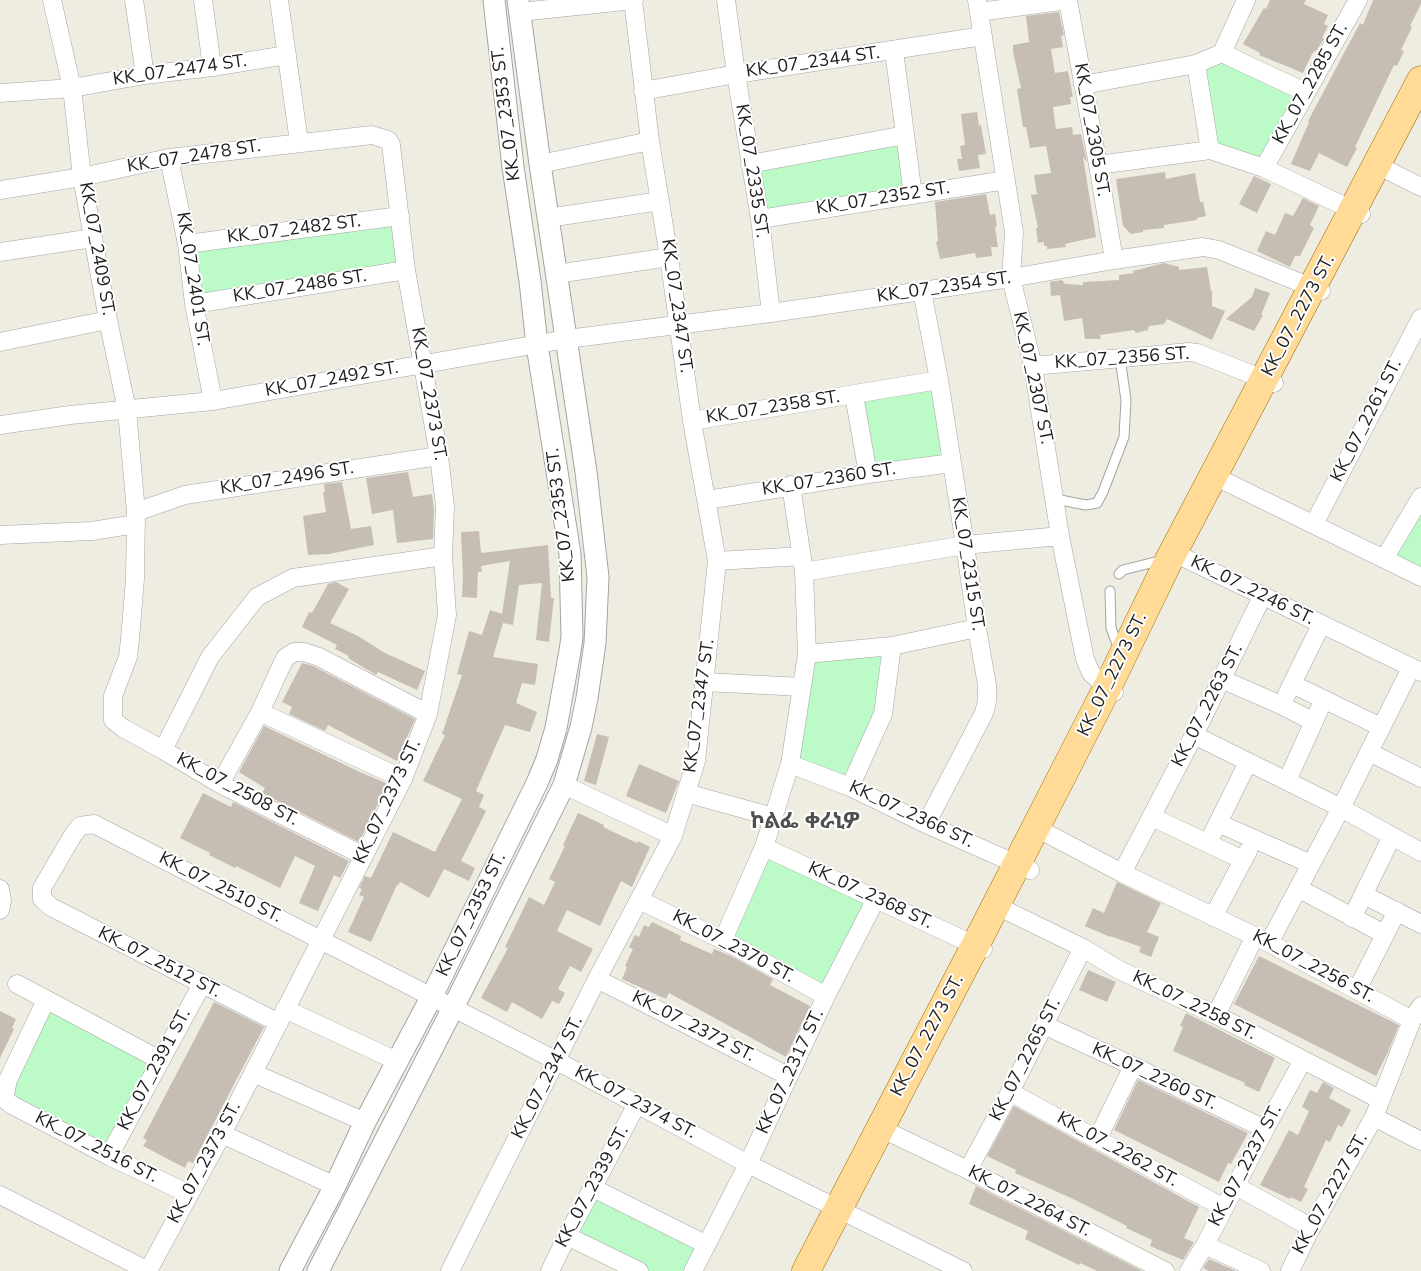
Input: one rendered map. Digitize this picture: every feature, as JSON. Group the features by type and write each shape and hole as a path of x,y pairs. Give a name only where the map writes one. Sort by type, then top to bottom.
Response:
{"main road":[{"name":"KK_07_2273 ST.","path":"1382,168 1421,80"},
{"name":"KK_07_2273 ST.","path":"1112,691 1122,657 1219,479 1382,168 1421,104"},
{"name":"KK_07_2273 ST.","path":"806,1271 844,1211 1024,866 1112,691 1176,556"},
{"name":"KK_07_2273 ST.","path":"820,1271 844,1211"}],"street":[{"name":"KK_07_2409 ST.","path":"52,0 72,88 82,177 108,320 127,410 136,518"},
{"path":"134,0 144,75"},
{"path":"203,0 212,67"},
{"path":"279,0 299,142"},
{"name":"KK_07_2353 ST.","path":"290,1271 335,1186 365,1122 432,996 537,783 547,759 556,728 570,651 572,637 570,554 537,345 530,281 513,167 494,0"},
{"path":"519,6 633,0"},
{"name":"KK_07_2347 ST.","path":"450,1271 598,978 673,836 696,761 716,561 692,421 669,257 650,141 633,0"},
{"name":"KK_07_2335 ST.","path":"726,0 760,219 770,313"},
{"path":"978,6 1068,0"},
{"name":"KK_07_2305 ST.","path":"1068,0 1114,260"},
{"path":"1083,85 1196,64 1222,53 1246,0"},
{"name":"KK_07_2285 ST.","path":"1264,168 1358,0"},
{"name":"KK_07_2353 ST.","path":"318,1271 453,1008 564,785 581,727 587,698 595,643 598,577 586,472 571,380 567,340 540,164 519,6"},
{"name":"KK_07_2307 ST.","path":"978,6 1014,232 1011,278 1033,366 1060,536 1085,660 1091,673 1112,691"},
{"name":"KK_07_2344 ST.","path":"643,91 736,74 983,36"},
{"path":"894,51 913,195"},
{"path":"1222,53 1305,92"},
{"name":"KK_07_2474 ST.","path":"0,93 72,88 144,75 288,55"},
{"path":"1196,64 1210,150"},
{"name":"KK_07_2478 ST.","path":"0,190 82,177 170,158 372,135 388,140"},
{"path":"750,164 905,135"},
{"name":"KK_07_2373 ST.","path":"148,1271 222,1134 403,780 428,714 447,616 443,556 445,506 440,456 406,270 388,140"},
{"name":"KK_07_2353 ST.","path":"540,164 650,141"},
{"path":"1098,166 1210,150 1264,168 1358,213"},
{"name":"KK_07_2401 ST.","path":"170,158 187,244 194,304 213,401"},
{"path":"1382,168 1421,187"},
{"name":"KK_07_2352 ST.","path":"760,219 1006,180"},
{"path":"548,218 660,201"},
{"name":"KK_07_2482 ST.","path":"187,244 400,216"},
{"path":"0,252 93,238"},
{"name":"KK_07_2354 ST.","path":"567,340 1011,278 1203,247 1219,250 1317,289"},
{"path":"557,274 669,257"},
{"name":"KK_07_2486 ST.","path":"194,304 406,270"},
{"name":"KK_07_2315 ST.","path":"922,291 952,463 976,628 987,685 987,701 984,713 926,824"},
{"name":"KK_07_2261 ST.","path":"1314,524 1421,318"},
{"path":"0,342 108,320"},
{"name":"KK_07_2492 ST.","path":"0,425 70,415 213,401 567,340"},
{"name":"KK_07_2356 ST.","path":"1033,366 1189,352 1197,353 1270,381"},
{"name":"KK_07_2358 ST.","path":"692,421 938,380"},
{"name":"KK_07_2358 ST.","path":"854,395 868,474"},
{"name":"KK_07_2496 ST.","path":"0,535 77,532 136,518 185,495 440,456"},
{"name":"KK_07_2360 ST.","path":"707,500 868,474 952,463"},
{"path":"1219,479 1421,577"},
{"path":"723,940 764,847 790,764 802,688 807,654 803,564 791,486"},
{"path":"1384,560 1421,497"},
{"name":"KK_07_2508 ST.","path":"136,518 134,579 128,657 113,696 113,720 123,728 220,784 364,856"},
{"path":"716,561 803,564 1060,536"},
{"path":"163,750 210,657 257,597 293,578 443,556"},
{"name":"KK_07_2246 ST.","path":"1176,556 1263,595 1416,670"},
{"name":"KK_07_2263 ST.","path":"1122,873 1194,735 1263,595"},
{"name":"KK_07_2246 ST.","path":"1281,705 1321,625"},
{"path":"807,654 892,646 976,628"},
{"path":"850,787 884,714 892,646"},
{"path":"220,784 260,712 285,658 294,652 304,652 319,657 428,714"},
{"path":"1216,1015 1262,940 1298,888 1341,808 1381,727 1416,670"},
{"path":"1221,679 1281,705 1314,722"},
{"path":"705,682 802,688"},
{"path":"1292,684 1381,727"},
{"path":"1287,781 1324,699"},
{"path":"260,712 403,780"},
{"path":"1194,735 1341,808 1421,852"},
{"path":"1369,752 1421,778"},
{"path":"1208,843 1248,762"},
{"name":"KK_07_2366 ST.","path":"790,764 850,787 926,824 1024,866"},
{"path":"564,785 673,836"},
{"path":"686,793 773,817"},
{"path":"1152,816 1243,860"},
{"name":"KK_07_2510 ST.","path":"42,899 42,888 73,835 80,826 94,824 432,996"},
{"path":"1218,824 1311,864"},
{"name":"KK_07_2256 ST.","path":"1042,831 1122,873 1262,940 1357,990 1418,1012"},
{"path":"1352,918 1392,836"},
{"path":"1213,917 1254,840"},
{"name":"KK_07_2368 ST.","path":"764,847 981,949"},
{"path":"1298,888 1384,934"},
{"path":"0,889 2,901 0,910"},
{"path":"1364,895 1421,924"},
{"name":"KK_07_2512 ST.","path":"42,899 51,907 202,984 397,1061"},
{"name":"KK_07_2317 ST.","path":"692,1271 748,1164 826,996 876,899"},
{"name":"KK_07_2370 ST.","path":"639,900 723,940 826,996"},
{"name":"KK_07_2258 ST.","path":"1002,908 1083,948 1119,970 1216,1015 1380,1099"},
{"path":"1357,990 1397,911"},
{"name":"KK_07_2265 ST.","path":"968,1170 1083,948"},
{"name":"KK_07_2372 ST.","path":"598,978 788,1076"},
{"path":"17,984 160,1060"},
{"name":"KK_07_2391 ST.","path":"109,1156 202,984"},
{"name":"KK_07_2374 ST.","path":"432,996 748,1164 963,1271"},
{"name":"KK_07_2516 ST.","path":"46,1000 8,1080 4,1099 12,1106 109,1156 189,1194"},
{"name":"KK_07_2227 ST.","path":"1290,1271 1309,1232 1374,1117 1418,1012"},
{"name":"KK_07_2260 ST.","path":"1044,1025 1265,1129"},
{"name":"KK_07_2237 ST.","path":"1189,1271 1205,1245 1303,1060"},
{"path":"1097,1140 1133,1066"},
{"path":"253,1073 365,1122"},
{"name":"KK_07_2262 ST.","path":"1010,1092 1224,1208"},
{"name":"KK_07_2339 ST.","path":"550,1271 637,1104"},
{"name":"KK_07_2227 ST.","path":"1374,1117 1421,1141"},
{"name":"KK_07_2264 ST.","path":"886,1131 968,1170 1165,1271"},
{"path":"222,1134 335,1186"},
{"path":"1236,1186 1303,1223"},
{"path":"593,1188 705,1244"},
{"path":"0,1195 148,1271"},
{"path":"567,1236 639,1271"},
{"path":"1205,1245 1261,1271"}],"lane":[{"path":"1055,499 1086,506 1097,503 1103,492 1124,437 1126,400 1120,358"},
{"path":"1118,574 1123,570 1176,556"},
{"path":"1110,591 1111,628 1122,657"}],"green space":[{"path":"1222,53 1305,92 1264,168 1210,150 1196,64"},
{"path":"905,135 913,195 760,219 750,164"},
{"path":"400,216 406,270 194,304 187,244"},
{"path":"939,380 952,463 868,474 854,395"},
{"path":"1421,497 1421,577 1384,559"},
{"path":"892,646 886,715 850,787 790,764 807,654"},
{"path":"764,847 876,899 826,996 723,940"},
{"path":"46,1000 160,1060 109,1156 4,1099"},
{"path":"593,1188 705,1244 693,1271 639,1271 567,1236"}],"building":[{"path":"1270,0 1306,0 1304,4 1328,15 1324,24 1328,26 1322,38 1324,39 1312,54 1303,73 1259,55 1260,53 1243,44"},
{"path":"1373,0 1421,0 1421,4 1401,50 1404,51 1397,66 1394,65 1355,147 1357,148 1347,167 1319,153 1310,171 1291,164 1308,121 1360,23 1363,25"},
{"path":"1059,12 1064,35 1061,36 1063,47 1051,49 1055,73 1068,71 1073,97 1070,97 1071,104 1053,107 1056,129 1072,127 1073,135 1081,134 1087,162 1083,157 1096,237 1065,244 1066,247 1047,249 1047,246 1044,246 1044,242 1038,243 1036,228 1038,228 1031,195 1037,194 1034,175 1051,173 1046,146 1030,148 1026,127 1023,127 1017,89 1021,88 1013,45 1029,42 1026,16"},
{"path":"977,112 986,154 978,155 980,168 959,171 957,159 962,159 960,146 965,145 961,114"},
{"path":"1165,172 1166,179 1195,173 1200,202 1203,202 1206,216 1197,218 1197,220 1164,225 1164,228 1143,230 1143,232 1131,234 1123,226 1116,179"},
{"path":"1254,176 1271,184 1257,213 1239,204"},
{"path":"986,194 990,215 995,214 997,226 995,227 998,247 991,247 992,256 976,258 975,253 940,259 936,242 938,241 935,202"},
{"path":"1303,198 1319,206 1310,225 1314,228 1300,256 1295,256 1290,267 1257,251 1266,231 1275,235 1285,213 1293,216"},
{"path":"1164,263 1179,267 1179,270 1207,267 1212,291 1212,306 1225,311 1212,340 1167,319 1164,324 1149,326 1148,330 1136,333 1134,330 1100,335 1101,339 1085,339 1082,318 1064,321 1060,295 1051,296 1050,282 1062,280 1065,284 1083,285 1083,282 1119,280 1119,275 1134,273 1133,271"},
{"path":"1255,288 1270,293 1261,315 1263,315 1254,331 1226,319 1252,297"},
{"path":"408,472 413,497 432,494 434,510 433,539 397,543 393,510 372,514 366,478"},
{"path":"342,482 351,529 371,526 374,545 329,554 308,555 303,516 326,512 323,492 325,492 324,484"},
{"path":"479,531 481,553 548,545 551,598 554,598 549,642 536,640 542,583 519,585 513,625 503,623 493,657 538,664 535,685 522,683 516,703 537,712 530,732 505,725 476,791 484,795 479,807 486,811 461,861 475,868 469,881 444,869 429,898 400,882 371,942 348,932 364,897 359,895 362,889 359,888 365,876 371,878 393,832 435,852 462,799 423,781 445,735 442,734 462,675 457,674 469,631 482,635 490,610 502,614 510,561 481,566 482,572 478,572 477,598 462,597 461,532"},
{"path":"336,582 349,589 330,623 358,636 385,653 425,671 417,690 378,672 376,675 348,658 349,656 335,649 337,645 302,627 309,612 312,613 328,584"},
{"path":"302,663 313,666 415,719 397,761 328,725 325,731 289,714 292,707 282,702"},
{"path":"264,726 388,784 359,842 262,793 265,788 239,772"},
{"path":"597,734 609,737 596,785 584,781"},
{"path":"639,764 679,781 666,813 626,796"},
{"path":"203,793 231,807 233,802 349,861 340,878 334,875 318,911 299,903 315,866 295,856 280,888 209,855 210,853 180,838"},
{"path":"578,813 604,825 603,827 650,847 632,887 621,881 600,926 567,910 557,931 593,949 581,972 570,966 558,989 565,993 559,1004 552,1001 542,1019 512,1002 507,1012 481,998 508,948 505,947 529,897 544,905 555,882 549,879"},
{"path":"1117,882 1161,903 1147,932 1159,937 1151,957 1139,952 1141,947 1110,937 1085,926 1093,908 1104,913"},
{"path":"652,922 681,936 680,940 712,954 714,949 731,956 773,979 770,985 810,1006 786,1057 669,993 666,999 622,979 627,967 625,966 633,949 629,947 635,935 639,937 644,925 649,927"},
{"path":"1259,956 1399,1025 1376,1076 1234,1004"},
{"path":"1088,970 1116,982 1107,1002 1079,990"},
{"path":"214,1002 264,1027 193,1163 188,1161 185,1168 143,1146 147,1140 143,1138"},
{"path":"0,1011 16,1019 12,1028 14,1029 0,1058"},
{"path":"1186,1013 1275,1058 1259,1092 1244,1085 1245,1083 1173,1051 1183,1027 1180,1026"},
{"path":"1138,1080 1248,1133 1231,1164 1228,1163 1219,1182 1114,1130"},
{"path":"1323,1082 1334,1088 1329,1098 1351,1110 1342,1127 1338,1125 1330,1142 1326,1140 1304,1187 1308,1189 1301,1202 1260,1185 1289,1130 1298,1135 1309,1111 1302,1107 1310,1090 1317,1093"},
{"path":"1014,1106 1199,1207 1184,1238 1194,1242 1183,1260 1150,1246 1152,1240 1126,1228 1127,1226 1015,1173 1016,1170 987,1156"},
{"path":"976,1186 1142,1271 1097,1271 1080,1263 1079,1265 1025,1239 1028,1231 969,1204"},
{"path":"1209,1259 1236,1271 1209,1271 1203,1268"}],"district":[{"name":"ኮልፌ ቀራኒዎ","path":"805,823"}]}
